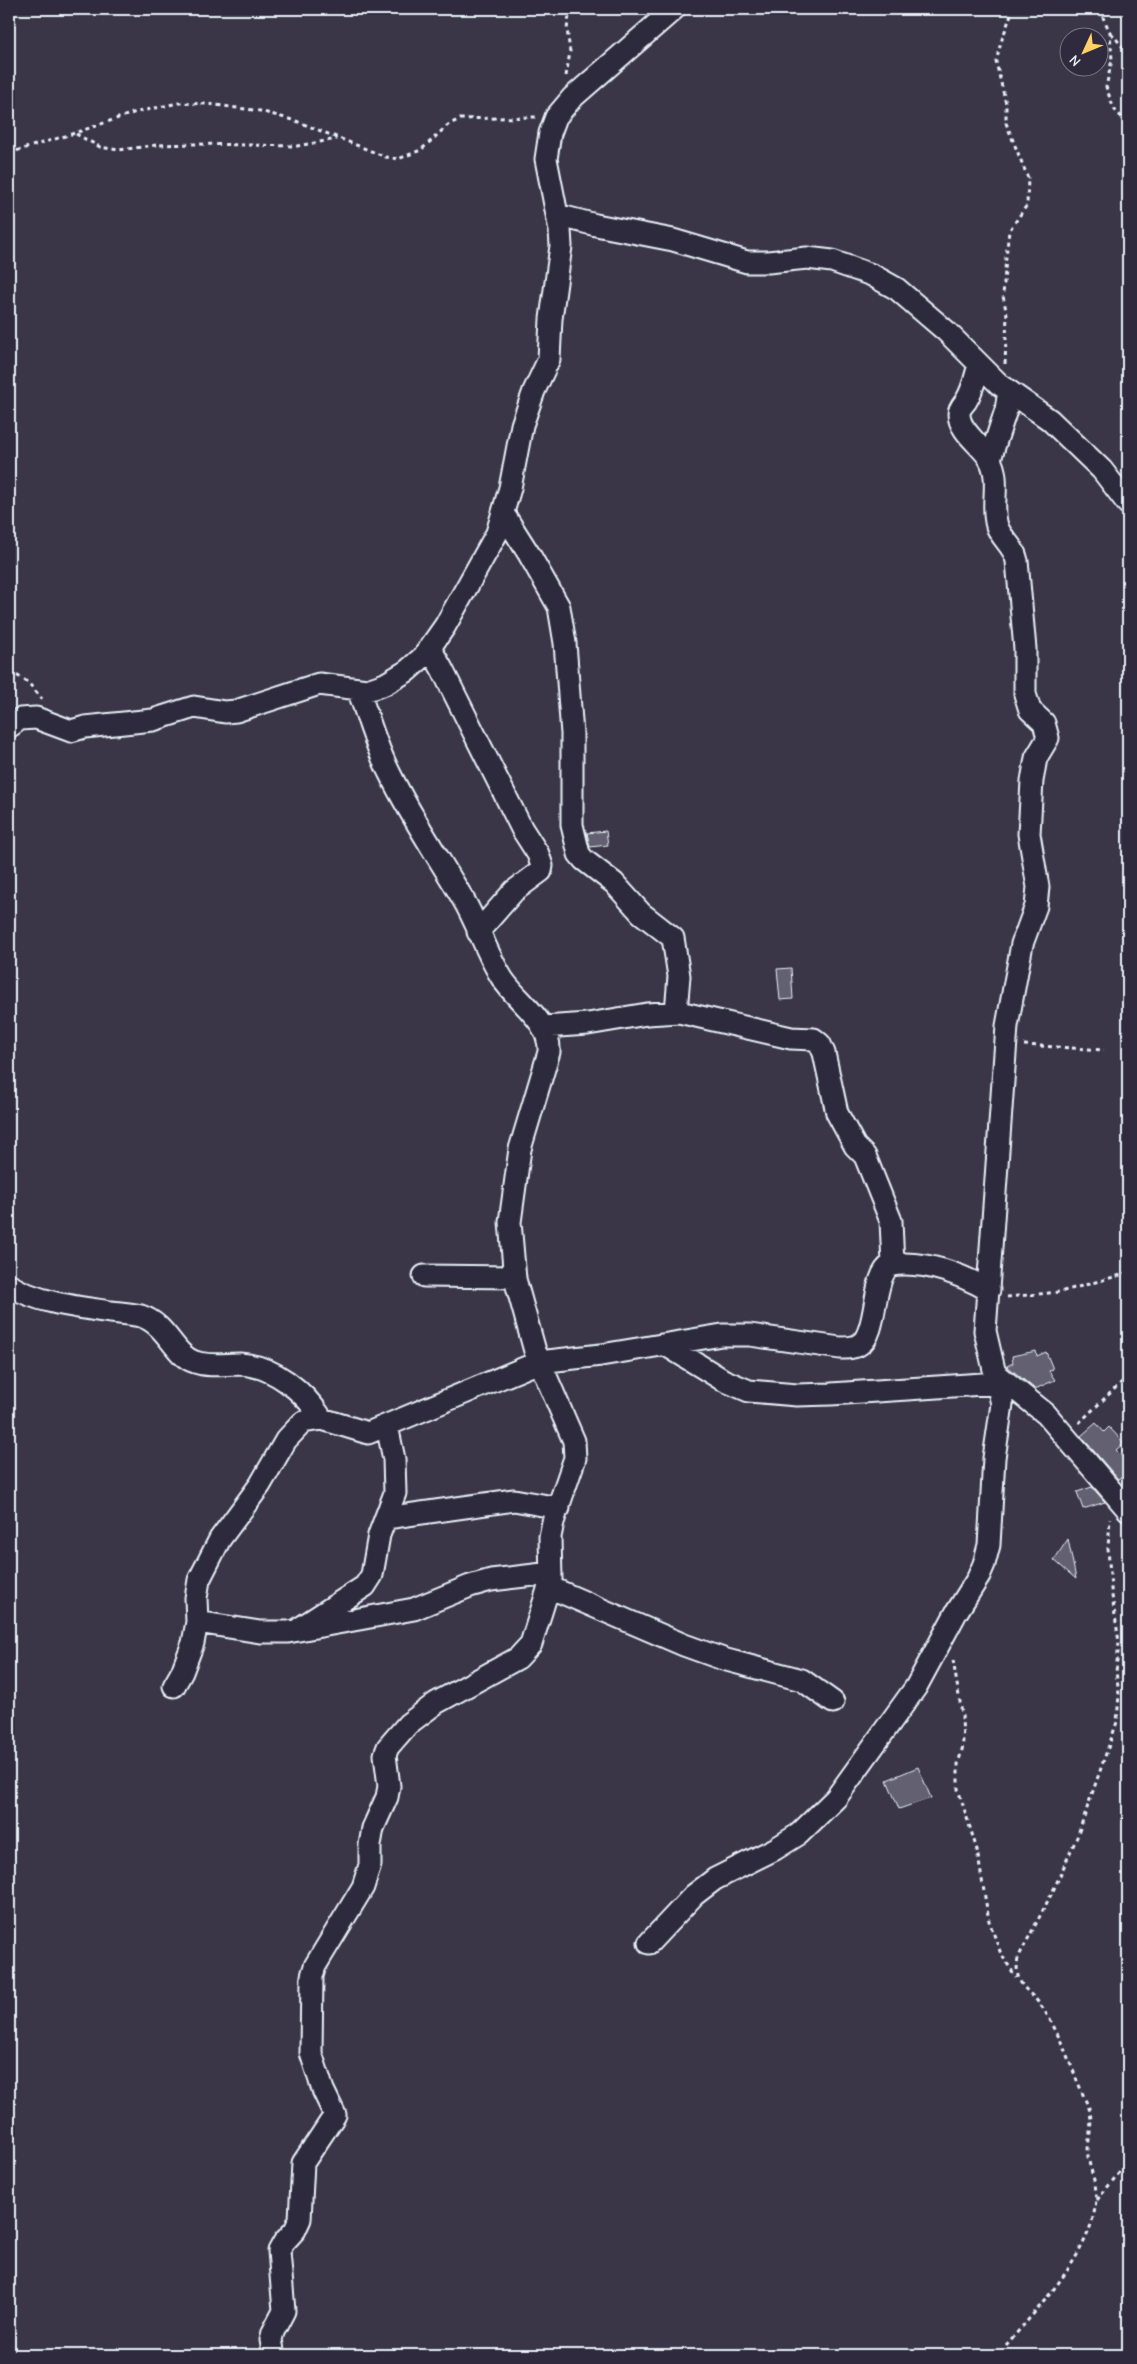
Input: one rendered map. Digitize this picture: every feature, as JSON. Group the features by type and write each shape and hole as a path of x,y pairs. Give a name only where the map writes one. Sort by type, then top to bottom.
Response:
{"street":[{"path":"9,727 20,719 36,718 71,731 153,720 194,707 225,712 236,711 318,684 367,690 385,684 424,656 445,626 497,532 510,488 522,425 534,391 549,359 552,311 560,266 560,230 546,159 550,133 556,117 572,98 674,9"},
{"path":"557,215 596,225 673,240 747,262 807,258 832,261 872,275 897,289 946,331 979,365 1009,391 1050,420 1102,470 1128,504"},
{"path":"649,1943 694,1895 715,1879 775,1849 799,1834 836,1798 916,1687 956,1613 978,1578 989,1545 996,1440 1002,1404 985,1331 1006,1043 1022,944 1036,906 1038,886 1029,834 1032,781 1036,758 1048,738 1044,723 1030,710 1025,694 1025,649 1017,561 1015,551 996,524 996,481 990,459 971,436 959,417 960,411 971,392 979,365"},
{"path":"990,459 1006,410 1009,391"},
{"path":"503,513 559,607 565,643 572,734 572,825 579,854 614,883 641,913 674,938 679,976 676,1012"},
{"path":"430,648 522,829 538,854 542,866 541,871 514,891 478,932"},
{"path":"274,2355 271,2340 284,2311 279,2251 295,2230 300,2219 303,2163 335,2116 323,2090 311,2053 312,1976 363,1886 370,1865 370,1845 373,1828 387,1797 389,1786 386,1755 388,1747 408,1724 436,1703 518,1658 531,1644 550,1580 550,1537 553,1522 575,1458 574,1441 539,1362 515,1277 510,1222 520,1149 549,1052 550,1040 544,1027 502,979 465,902 390,775 374,738 358,689"},
{"path":"544,1027 588,1024 646,1014 676,1012 790,1038 814,1040 820,1044 826,1062 837,1113 855,1146 865,1156 891,1221 893,1264"},
{"path":"174,1686 186,1662 197,1622 196,1590 220,1539 260,1486 296,1428 303,1422 322,1418 368,1433 539,1362 601,1355 722,1335 750,1335 840,1348 854,1347 865,1338 875,1308 881,1278 887,1267 893,1264 928,1266 968,1279 988,1294"},
{"path":"424,1276 515,1277"},
{"path":"9,1285 40,1298 141,1316 158,1325 191,1362 201,1364 241,1364 262,1367 276,1374 300,1393 322,1418"},
{"path":"666,1345 723,1380 750,1391 798,1395 831,1394 996,1378 1046,1414 1066,1435 1121,1503"},
{"path":"296,1631 365,1586 372,1575 379,1535 395,1493 394,1459 387,1426"},
{"path":"386,1518 514,1500 559,1508"},
{"path":"197,1622 260,1632 296,1631 414,1609 470,1586 491,1580 550,1580 684,1645 723,1659 802,1680 833,1702"}],"path":[{"path":"566,81 570,52 567,28 570,9"},
{"path":"1009,391 1005,359 1007,314 1003,296 1006,257 1009,231 1027,205 1028,178 1006,123 1006,104 996,62 1000,42 1013,9"},
{"path":"1099,9 1108,28"},
{"path":"1110,32 1128,52"},
{"path":"1110,32 1112,60 1110,69"},
{"path":"1108,78 1106,87 1114,109 1128,124"},
{"path":"9,153 133,113 178,103 208,104 260,111 296,121 386,157 398,159 421,150 448,125 460,119 556,117"},
{"path":"75,133 100,147 118,150 157,145 196,144 297,146 339,138"},
{"path":"1006,1043 1104,1050"},
{"path":"988,1294 1060,1292 1128,1273"},
{"path":"1066,1435 1128,1376"},
{"path":"1017,1979 1018,1958 1053,1891 1077,1837 1116,1722 1119,1694 1116,1672 1120,1642 1111,1589 1108,1548 1121,1503"},
{"path":"953,1658 962,1714 963,1746 958,1764 958,1789 976,1850 989,1921 1001,1954 1017,1979 1040,2004 1049,2019 1092,2117 1088,2157 1096,2193 1095,2210 1079,2252 1046,2300 1006,2345"},
{"path":"1096,2202 1128,2162"}],"building":[{"path":"606,831 608,845 590,847 587,833"},
{"path":"791,968 793,999 780,1000 777,969"},
{"path":"1036,1351 1037,1356 1046,1352 1053,1369 1049,1371 1055,1380 1035,1389 1007,1366 1013,1363 1012,1356"},
{"path":"1096,1423 1104,1432 1109,1427 1124,1443 1116,1450 1121,1455 1128,1474 1118,1479 1081,1436"},
{"path":"1092,1487 1105,1502 1083,1509 1077,1492"},
{"path":"1068,1539 1076,1579 1054,1560"},
{"path":"918,1767 931,1798 899,1809 887,1780"}]}
